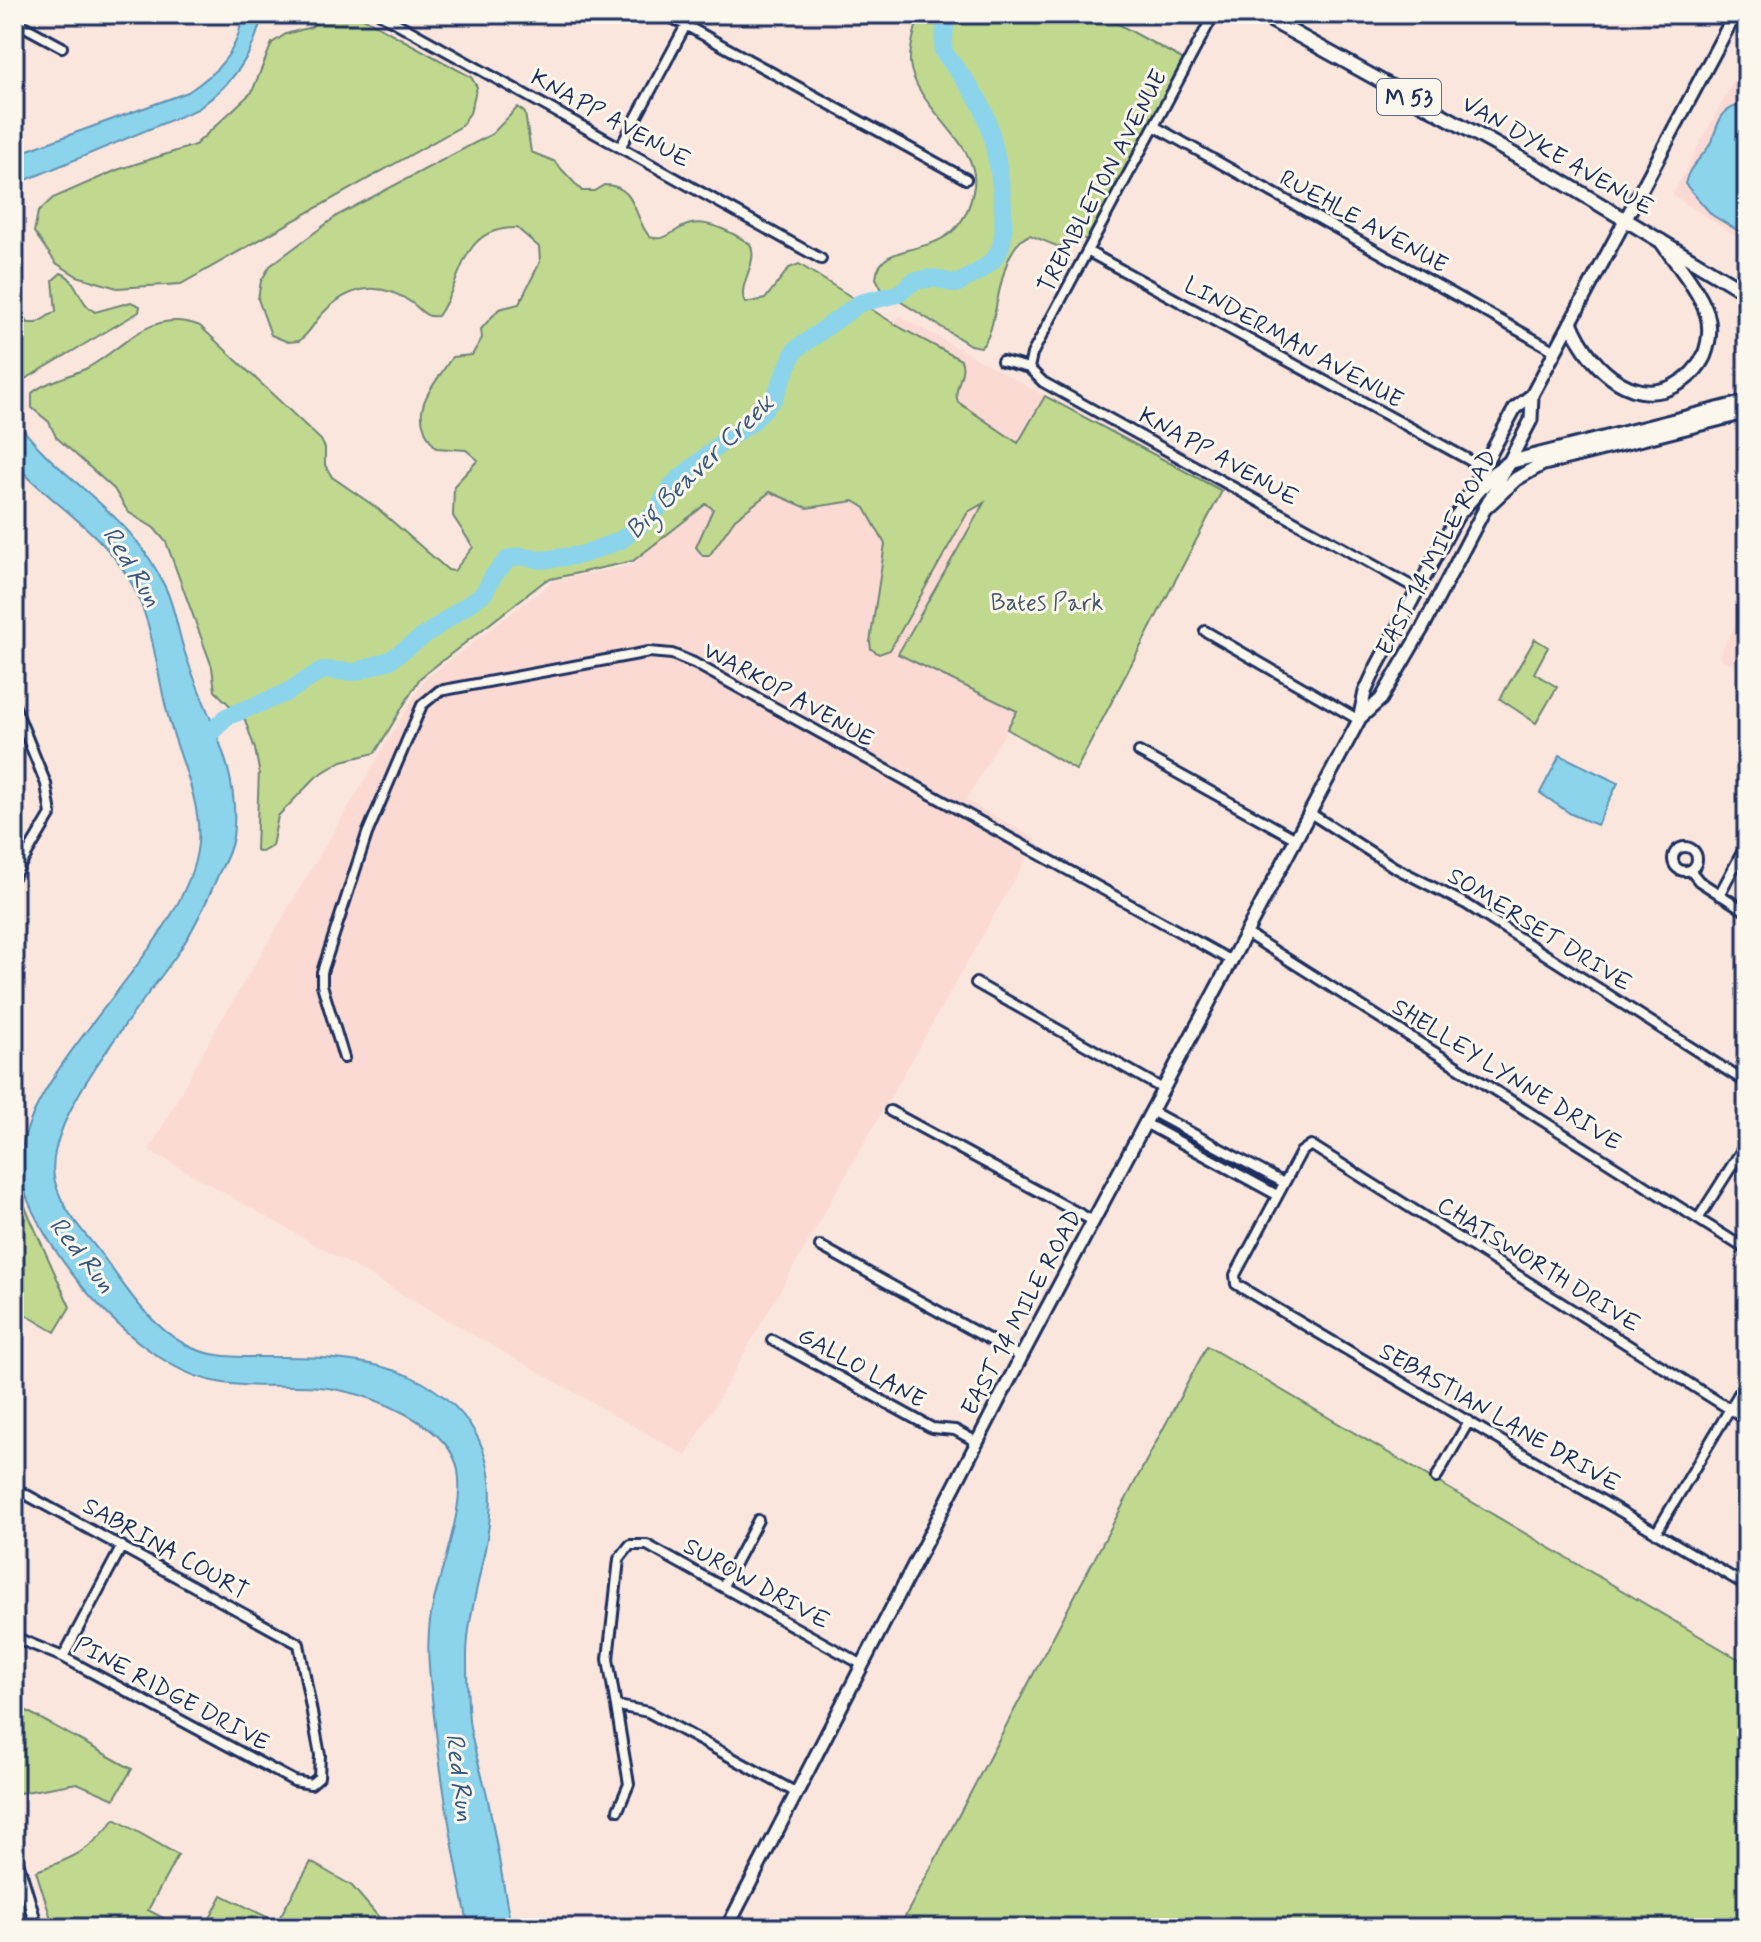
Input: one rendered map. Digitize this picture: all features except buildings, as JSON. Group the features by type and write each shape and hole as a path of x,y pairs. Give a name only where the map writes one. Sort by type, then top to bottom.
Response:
{"main road":[{"name":"VAN DYKE AVENUE","path":"1260,14 1626,218 1747,293"},
{"name":"EAST 14 MILE ROAD","path":"727,1928 1021,1357 1359,720 1365,692 1417,589 1515,408 1532,395 1735,14"},
{"path":"1571,323 1588,354 1611,377 1631,388 1661,390 1694,371 1708,344 1707,314 1659,238"},
{"name":"EAST 14 MILE ROAD","path":"1359,720 1381,699 1510,462 1531,420 1532,395"},
{"path":"1454,519 1494,473 1510,462 1747,402"},
{"path":"1486,507 1516,479 1542,464 1747,412"}],"street":[{"name":"KNAPP AVENUE","path":"380,14 821,259"},
{"path":"665,14 966,179"},
{"path":"621,146 692,14"},
{"name":"TREMBLETON AVENUE","path":"1029,368 1032,354 1214,14"},
{"path":"14,21 62,47"},
{"name":"RUEHLE AVENUE","path":"1154,126 1555,351"},
{"name":"LINDERMAN AVENUE","path":"1087,251 1482,467"},
{"name":"KNAPP AVENUE","path":"1002,361 1029,368 1043,382 1417,589"},
{"path":"1205,631 1359,720"},
{"name":"WARKOP AVENUE","path":"344,1058 322,985 322,972 367,834 422,705 430,695 439,691 649,652 672,654 694,663 1232,961"},
{"path":"14,705 46,784 51,814 14,876"},
{"path":"1139,752 1296,839"},
{"name":"SOMERSET DRIVE","path":"1310,813 1394,867 1466,904 1747,1083"},
{"path":"1719,895 1747,843"},
{"path":"1690,870 1699,881 1747,912"},
{"name":"SHELLEY LYNNE DRIVE","path":"1246,933 1747,1250"},
{"path":"976,983 1163,1089"},
{"path":"890,1111 1093,1221"},
{"path":"1145,1123 1277,1195 1284,1183 1151,1111"},
{"path":"1698,1219 1747,1142"},
{"name":"CHATSWORTH DRIVE","path":"1284,1183 1308,1145 1747,1420"},
{"name":"SEBASTIAN LANE DRIVE","path":"1277,1195 1235,1281 1239,1286 1747,1586"},
{"path":"820,1246 1021,1357"},
{"name":"GALLO LANE","path":"772,1340 932,1428 955,1430 977,1442"},
{"path":"1656,1533 1747,1380"},
{"path":"1436,1478 1469,1421"},
{"name":"SABRINA COURT","path":"14,1488 299,1644 320,1755 319,1777 311,1784"},
{"path":"723,1586 758,1520"},
{"name":"SUROW DRIVE","path":"618,1706 609,1670 609,1649 619,1559 630,1545 647,1545 863,1665"},
{"path":"63,1657 122,1546"},
{"name":"PINE RIDGE DRIVE","path":"14,1637 63,1657 294,1781 311,1784"},
{"path":"618,1810 629,1784 618,1706 648,1712 797,1793"},
{"path":"14,1851 37,1928"}],"shaded area":[{"path":"1747,56 1747,243 1672,195"},
{"path":"900,316 1045,396 898,653 1018,711 966,800 1037,840 686,1456 149,1150 212,1036 424,680 553,581 633,565"},
{"path":"1747,602 1747,672 1718,657"}],"green space":[{"path":"325,14 356,14 471,77 477,87 470,113 460,127 181,284 117,288 77,276 56,263 34,232 38,212 53,198 117,170 195,145 252,92 272,43 286,34 311,27"},
{"path":"919,14 1100,14 1184,60 1088,241 1069,230 1067,242 1059,247 1030,235 1018,243 1004,272 992,324 981,347 970,345 882,290 876,278 881,264 892,255 939,240 954,230 966,213 974,186 973,170 967,155 914,80 910,57"},
{"name":"Bates Park","path":"518,107 525,113 531,152 554,161 582,191 594,191 604,185 623,191 650,237 661,238 698,223 722,229 750,244 752,258 743,289 745,303 765,299 789,268 799,264 901,328 961,360 958,402 1018,443 1045,396 1222,491 1076,770 1007,729 1017,711 898,654 984,503 968,512 890,650 879,654 871,649 870,642 885,544 865,508 854,501 807,508 770,492 735,519 709,556 703,556 696,547 713,509 706,504 633,561 546,580 420,678 375,753 342,761 317,776 278,816 272,846 262,852 256,850 259,770 255,749 245,720 215,691 212,667 166,542 154,528 128,512 114,489 56,437 49,422 32,408 32,393 89,367 154,325 183,321 200,326 321,440 325,448 325,465 332,477 377,508 448,570 454,571 473,547 453,516 454,486 478,460 466,450 436,448 422,423 424,401 452,357 472,355 482,338 481,329 499,309 519,304 540,262 539,247 517,228 498,230 484,236 466,257 438,316 426,315 412,303 388,291 365,289 343,297 320,316 303,338 288,342 271,335 258,299 261,281 270,266 338,215 492,134"},
{"path":"61,273 71,280 85,303 95,312 131,302 140,306 139,312 27,378 19,379 14,375 14,298 28,323 37,323 56,311 53,280"},
{"path":"1535,639 1548,647 1534,673 1557,687 1536,723 1500,699"},
{"path":"14,1162 21,1198 70,1307 55,1332 14,1308"},
{"path":"1207,1346 1747,1664 1747,1928 899,1928"},
{"path":"14,1704 132,1769 114,1799 77,1783 19,1793 14,1776"},
{"path":"115,1819 178,1855 148,1910 182,1928 54,1928 36,1871 80,1852"},
{"path":"311,1862 352,1886 388,1928 205,1928 222,1895 277,1922"}],"water":[{"path":"242,14 262,14 247,56 231,79 198,109 14,185 14,155 188,92 199,85 232,49"},
{"path":"1738,106 1747,106 1747,236 1712,215 1685,184 1692,168 1709,146 1722,116"},
{"name":"Red Run","path":"14,417 32,440 134,538 151,561 166,589 185,653 220,743 232,789 234,812 229,851 191,932 78,1096 54,1157 55,1182 70,1215 132,1297 151,1319 186,1345 206,1353 227,1356 326,1358 381,1366 431,1387 452,1404 471,1426 484,1452 490,1480 490,1509 470,1625 467,1695 469,1720 487,1794 511,1928 469,1928 437,1743 429,1633 433,1605 453,1532 459,1492 455,1460 447,1447 421,1423 371,1399 323,1387 241,1385 209,1380 181,1370 152,1352 123,1329 71,1272 49,1241 22,1183 23,1144 39,1102 65,1060 163,928 187,885 198,843 198,827 193,795 168,716 143,608 126,574 101,543 14,463"},
{"path":"1560,755 1618,783 1597,825 1571,814 1540,793"}],"waterway":[{"name":"Big Beaver Creek","path":"200,744 226,717 284,694 323,670 355,672 390,660 484,593 493,576 508,559 521,556 541,560 581,555 621,540 655,513 673,484 720,444 752,422 774,398 795,350 860,303 898,294 914,281 934,278 956,284 991,262 999,251 1002,238 1000,176 985,114 943,51 946,14"}]}
